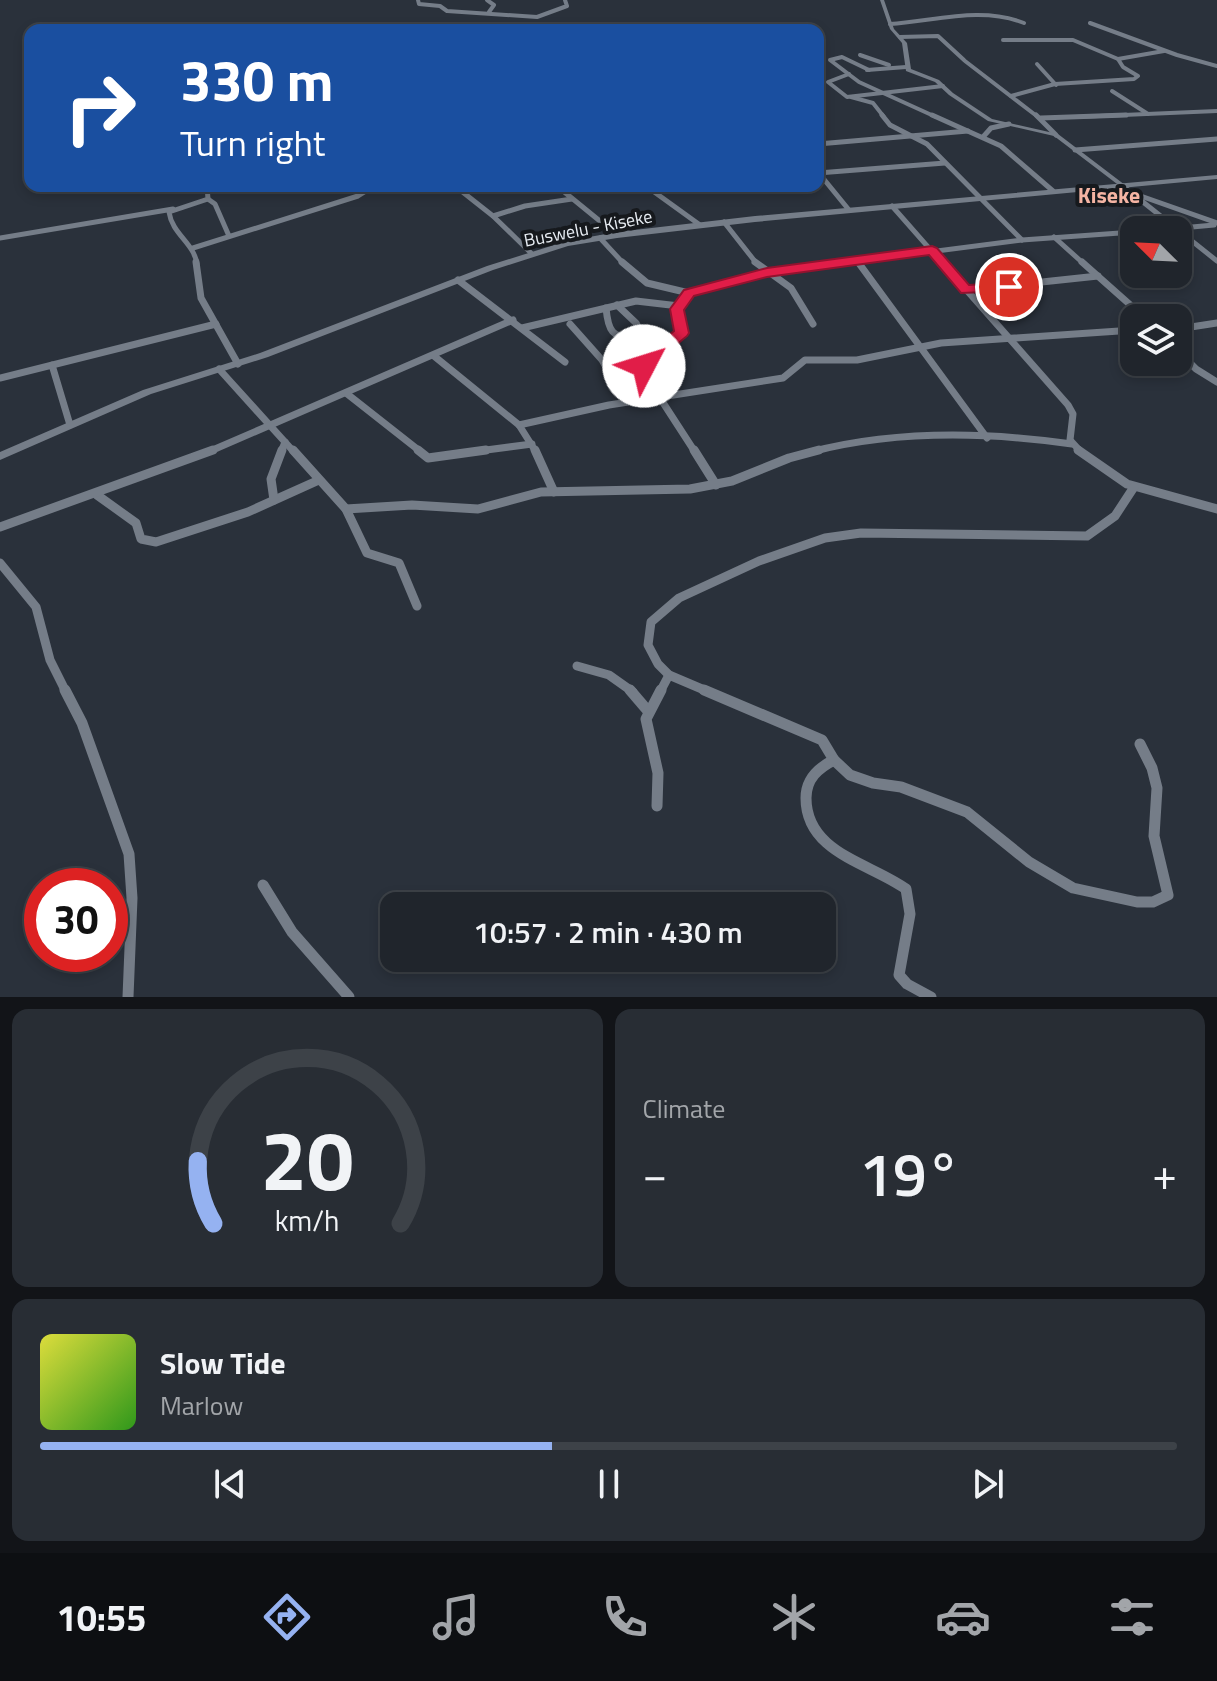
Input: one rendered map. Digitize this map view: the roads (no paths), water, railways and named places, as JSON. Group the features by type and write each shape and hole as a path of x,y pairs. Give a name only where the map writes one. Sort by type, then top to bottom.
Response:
{"main road":[{"name":"Buswelu - Kiseke","path":"0,456 147,392 238,364 531,253 617,235 724,222 1053,191 1127,190 1217,177"}],"street":[{"path":"418,0 422,5 440,6 447,11 537,17 567,6 565,0"},
{"path":"487,0 495,7 489,12"},
{"path":"882,0 890,24 904,43 906,67"},
{"path":"890,24 991,15 1011,16 1024,23"},
{"path":"1090,23 1164,51 1217,66"},
{"path":"900,37 942,37 964,60 1161,216"},
{"path":"1003,40 1073,40 1118,59 1138,78 1056,85 1024,90 1011,96"},
{"path":"1118,59 1164,51"},
{"path":"860,55 894,67"},
{"path":"869,70 845,58 830,58 835,67 848,74 1005,148 1053,191"},
{"path":"1037,64 1056,85"},
{"path":"1022,240 927,144 890,125 876,105 851,97 828,82 848,74 906,67 943,86 979,114 1056,135"},
{"path":"851,97 943,86"},
{"path":"1112,91 1149,114"},
{"path":"1041,118 1217,111"},
{"path":"983,137 991,128 1009,124"},
{"path":"824,144 969,131"},
{"path":"1075,150 1217,139"},
{"path":"824,172 945,163"},
{"path":"824,179 849,210"},
{"path":"1127,190 1217,224"},
{"path":"207,192 208,199"},
{"path":"193,248 364,192"},
{"path":"464,192 531,253"},
{"path":"564,192 617,235"},
{"path":"654,192 700,225"},
{"path":"493,216 570,197"},
{"path":"0,238 174,209 208,199"},
{"path":"208,199 215,204 229,236"},
{"path":"892,206 1068,405 1073,414 1069,436 1072,444"},
{"path":"174,209 168,215 177,234 193,248 201,298 238,364"},
{"path":"724,222 753,261 791,288 813,324"},
{"path":"1192,227 1217,224"},
{"path":"600,238 641,282 655,289 689,293 767,273 856,260 1022,240 1120,233"},
{"path":"1054,237 1129,304"},
{"path":"1192,240 1217,261"},
{"path":"856,260 987,438"},
{"path":"966,290 1098,276"},
{"path":"458,280 565,362"},
{"path":"630,402 641,373 653,355 682,333 676,314 689,293"},
{"path":"522,328 643,300 679,306"},
{"path":"617,305 636,323 653,355"},
{"path":"606,308 608,329 612,333 645,344"},
{"path":"0,527 97,495 434,356 513,320"},
{"path":"1192,327 1217,323"},
{"path":"0,378 216,324"},
{"path":"570,324 602,360 630,402"},
{"path":"519,425 630,402 783,378 805,360 857,360 920,346 1120,331"},
{"path":"434,356 519,425 532,444 554,492"},
{"path":"52,365 70,425"},
{"path":"1192,365 1217,382"},
{"path":"219,369 346,509 367,553 396,560 403,566 417,606"},
{"path":"346,393 428,458 532,444"},
{"path":"660,398 716,485"},
{"path":"346,509 412,505 478,509 528,494 657,491 716,485 823,449 909,436 1029,438 1072,444 1134,487 1217,509"},
{"path":"274,500 271,479 285,442"},
{"path":"97,495 136,523 141,539 149,542 220,522 319,480"},
{"path":"1134,487 1122,510 1099,532 1087,536 893,531 825,538 686,593 656,615 650,625 648,647 656,663 669,675 822,740 834,760 859,780 901,787 967,812 1029,862 1073,888 1137,902 1153,902 1168,895 1168,886 1154,836 1157,788 1152,768 1140,744"},
{"path":"0,563 36,607 50,660 82,723 125,840 132,898 128,997"},
{"path":"577,666 604,672 619,680 648,711"},
{"path":"657,806 658,773 646,725 648,711 669,675"},
{"path":"834,760 818,768 807,784 808,822 843,856 906,889 910,914 899,975 907,984 931,997"},
{"path":"263,885 292,932 349,997"}],"district":[{"name":"Kiseke","path":"1109,195"}]}
